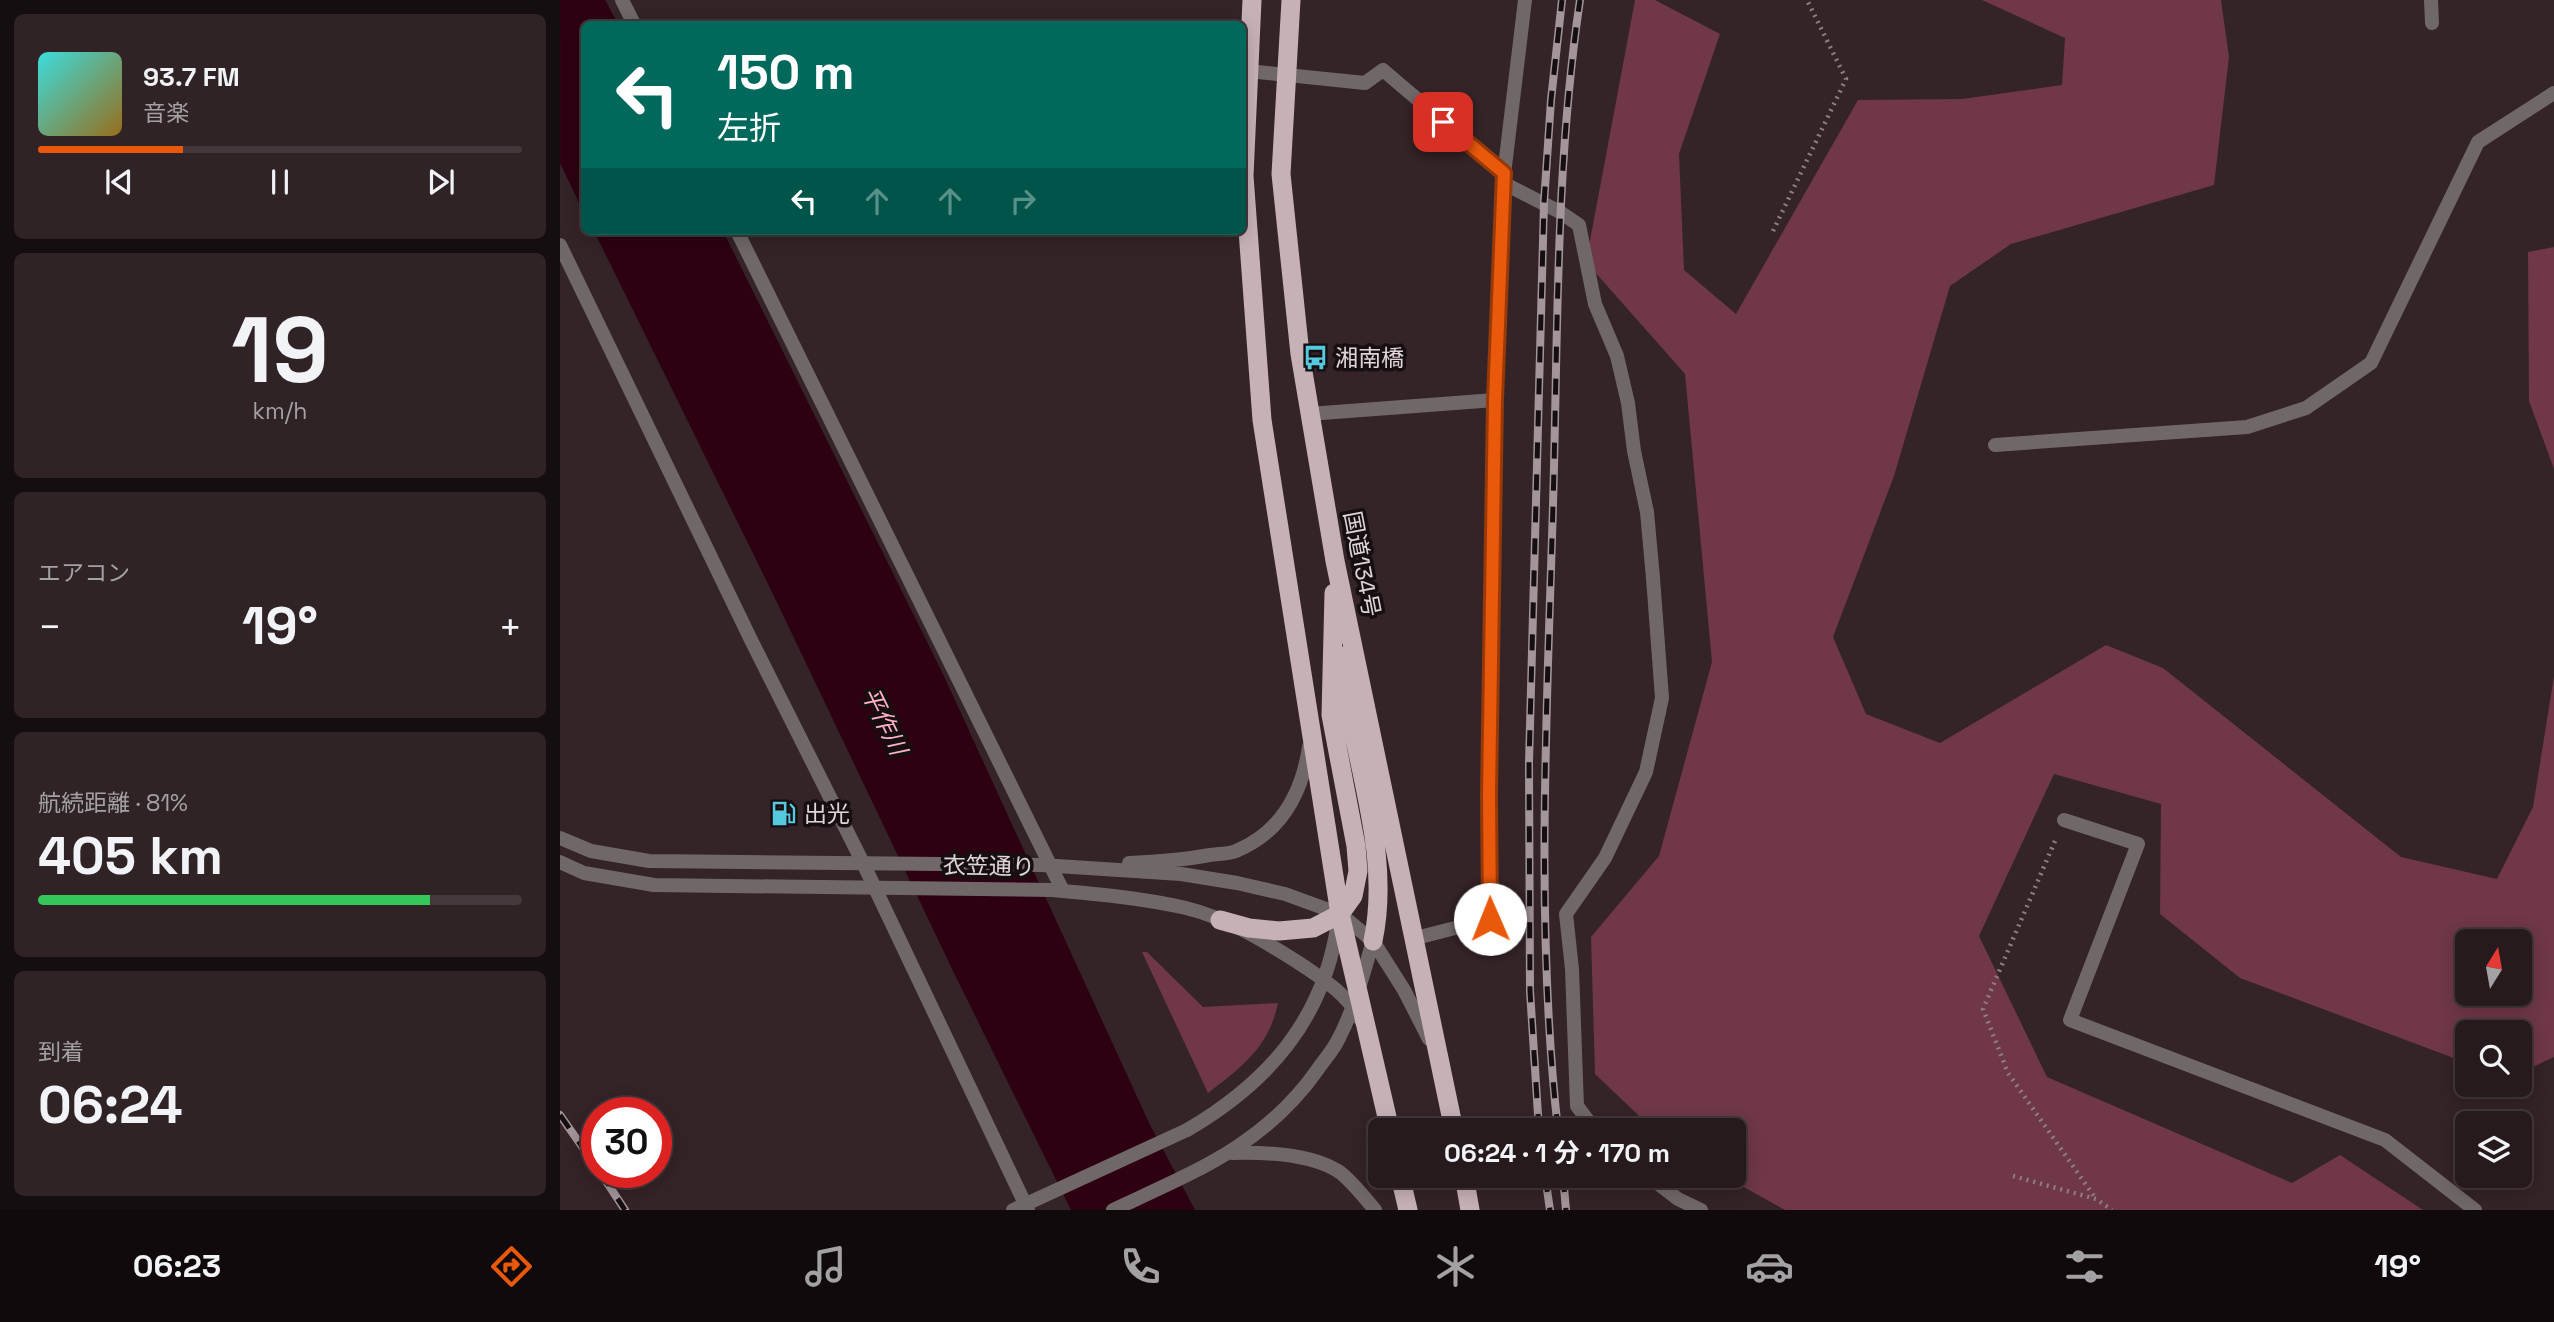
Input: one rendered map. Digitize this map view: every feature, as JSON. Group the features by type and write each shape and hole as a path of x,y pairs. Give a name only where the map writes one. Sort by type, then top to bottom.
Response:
{"highway":[{"path":"1246,124 1252,0"},
{"name":"国道134号","path":"1291,0 1282,174 1300,354 1335,561 1452,1118"},
{"path":"1246,203 1262,421 1310,740 1355,1000 1370,1040 1387,1118"},
{"path":"1220,920 1249,928 1279,931 1313,928 1340,914 1353,896 1358,871 1356,846 1331,715 1335,561"},
{"path":"1335,561 1350,711 1380,873 1379,914 1373,941"},
{"path":"1403,1188 1408,1210"},
{"path":"1466,1188 1470,1210"}],"street":[{"path":"622,0 632,21"},
{"path":"1416,938 1490,919 1489,794 1495,400 1504,178 1525,0"},
{"path":"2431,0 2432,23"},
{"path":"1248,71 1365,83 1383,70 1504,178 1579,225 1595,304 1617,356 1628,403 1634,451 1647,512 1662,698 1646,772 1605,858 1566,914 1572,969 1577,1107 1586,1118"},
{"path":"1995,445 2246,428 2306,408 2371,363 2478,142 2554,93"},
{"path":"739,235 1053,866 1058,890"},
{"path":"560,245 752,642 870,865 1028,1210"},
{"path":"1309,414 1495,400"},
{"name":"衣笠通り","path":"560,838 590,851 649,861 1053,866 1174,861 1235,851 1271,830 1295,798 1306,769 1310,740"},
{"path":"2064,820 2138,844 2070,1020 2385,1140 2475,1210"},
{"name":"衣笠通り","path":"560,862 584,873 654,884 1058,890 1187,908 1269,943 1355,1000"},
{"name":"衣笠通り","path":"1053,866 1181,874 1237,883 1285,894 1340,914 1373,941 1405,990 1428,1036 1446,1086"},
{"path":"1013,1210 1186,1130 1216,1113 1279,1058 1305,1021 1325,981 1334,954 1340,914"},
{"path":"1113,1210 1230,1153 1253,1138 1304,1088 1338,1040 1355,1000 1373,941"},
{"path":"1230,1153 1270,1152 1304,1158 1338,1171 1375,1210"},
{"path":"1659,1188 1675,1205 1701,1210"}],"path":[{"path":"1773,231 1846,79 1808,0"},
{"path":"2064,820 1983,1009 2008,1073 2096,1199"},
{"path":"2013,1176 2096,1199 2112,1210"}],"shaded area":[{"path":"1635,0 1655,0 1720,34 1679,154 1684,270 1736,314 1858,100 1962,99 2062,85 2065,38 1982,0 2221,0 2229,57 2214,185 2011,244 1950,286 1894,476 1833,637 1866,714 1940,743 2106,645 2163,668 2401,857 2497,879 2533,807 2554,676 2554,1057 2532,1067 2532,1020 2455,1020 2455,1059 2240,978 2160,914 2161,804 2054,774 1979,936 2047,1077 2292,1183 2340,1155 2423,1210 1785,1210 1746,1188 1746,1118 1641,1118 1595,1074 1591,937 1659,856 1712,662 1685,374 1586,262"},
{"path":"2554,247 2554,469 2529,401 2528,252"},
{"path":"1142,952 1147,952 1203,1007 1278,1003 1261,1044 1243,1065 1208,1093"}],"water":[{"path":"560,0 605,0 616,21 581,21 581,207 560,163"},
{"name":"平作川","path":"596,235 725,235 943,674 1150,1125 1195,1210 1071,1210 954,973 772,592"}],"railway":[{"path":"1538,1118 1530,991 1529,763 1544,203 1551,100 1562,0"},
{"path":"1557,1118 1547,975 1546,739 1562,189 1580,0"},
{"path":"560,1115 581,1145"},
{"path":"611,1188 625,1210"},
{"path":"1547,1188 1550,1210"},
{"path":"1564,1188 1566,1210"}],"place":[{"name":"湘南橋","path":"1315,358"},
{"name":"出光","path":"784,814"}],"route":[{"path":"1443,122 1504,173 1495,400 1489,794 1490,919"}]}
